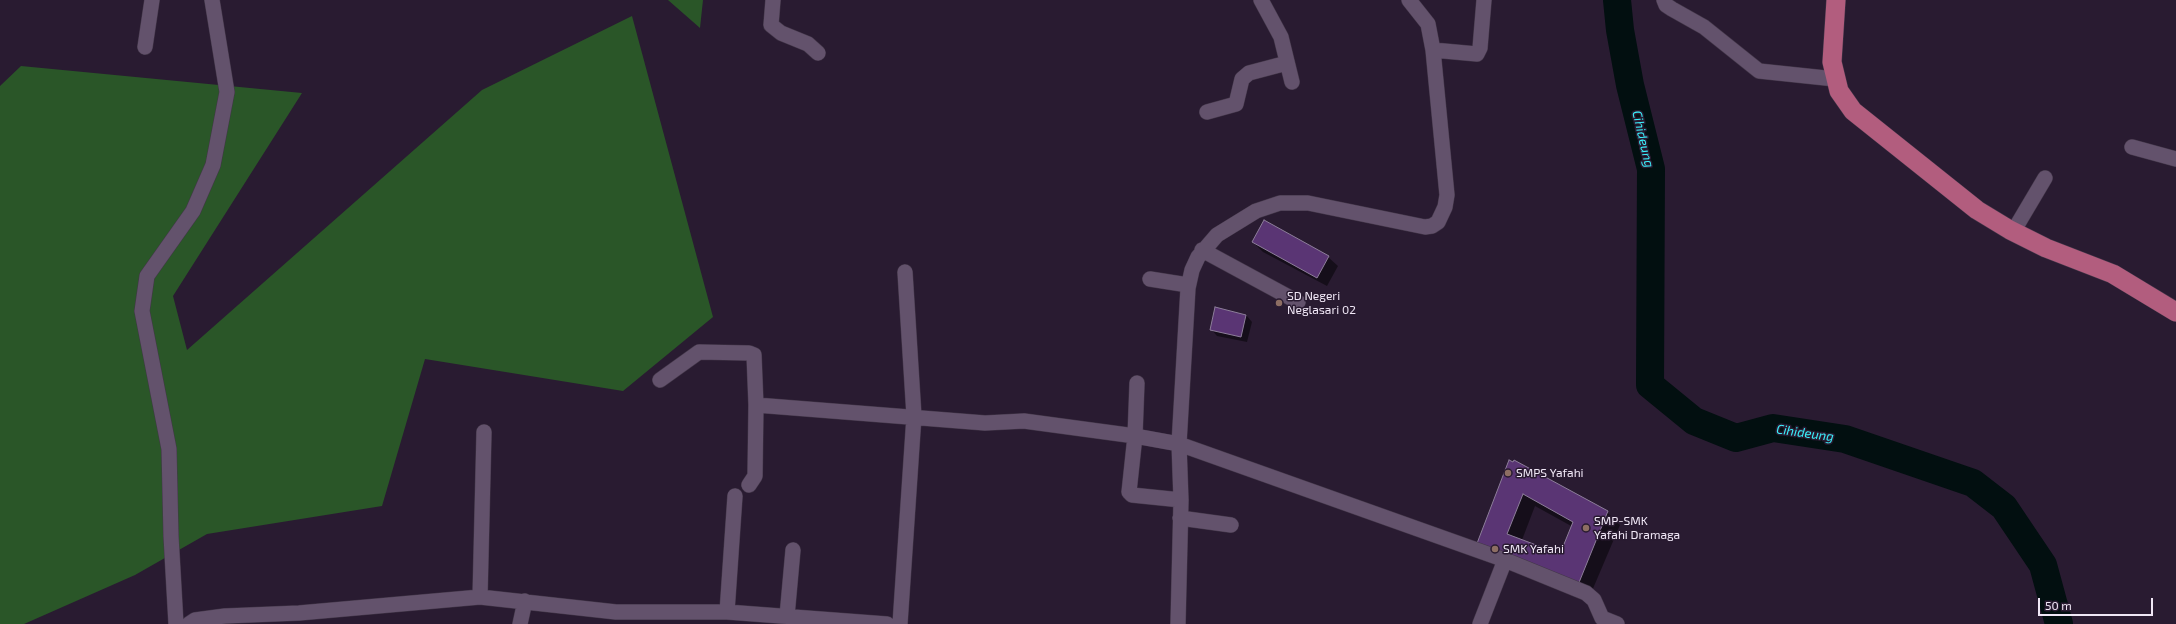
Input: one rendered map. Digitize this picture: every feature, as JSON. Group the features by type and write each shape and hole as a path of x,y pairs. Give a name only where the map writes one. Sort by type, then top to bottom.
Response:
{"main road":[{"path":"1836,0 1832,44 1835,79 1839,91 1853,111 1977,210 2014,232 2046,248 2113,274 2176,312"}],"street":[{"path":"145,47 152,0"},
{"path":"176,624 171,536 169,449 142,310 147,276 193,211 213,165 227,92 212,0"},
{"path":"773,0 771,25 781,33 808,44 818,53"},
{"path":"1261,0 1281,37 1292,82"},
{"path":"1178,624 1181,500 1179,444 1188,286 1195,264 1202,250 1217,235 1256,210 1280,203 1308,203 1425,227 1432,226 1438,222 1445,207 1447,195 1433,50 1428,24 1409,0"},
{"path":"1433,50 1477,54 1480,48 1484,0"},
{"path":"1664,0 1666,5 1704,27 1759,71 1835,79"},
{"path":"1207,112 1236,104 1242,79 1249,73 1287,63"},
{"path":"2132,147 2176,159"},
{"path":"2014,232 2032,197 2045,178"},
{"path":"1202,250 1298,302"},
{"path":"900,624 914,416 905,272"},
{"path":"1150,279 1188,286"},
{"path":"660,380 698,352 751,353 754,357 756,405 755,478 749,485"},
{"path":"1137,383 1135,436 1130,494 1181,500"},
{"path":"756,405 914,416 991,424 1024,421 1135,436 1179,444 1505,560 1586,593 1594,600 1602,618 1617,624"},
{"path":"480,597 484,432"},
{"path":"727,612 735,496"},
{"path":"1180,518 1231,525"},
{"path":"786,616 794,550"},
{"path":"1480,624 1505,560"},
{"path":"189,624 195,620 300,618 480,597 525,601 658,618 727,612 887,624"},
{"path":"520,624 525,601"}],"green space":[{"path":"668,0 703,0 700,28"},
{"path":"632,16 713,317 623,391 425,359 382,506 207,534 135,575 24,624 0,624 0,86 21,66 302,93 173,296 187,350 482,90"}],"building":[{"path":"1264,220 1329,256 1317,278 1252,242"},
{"path":"1215,307 1246,315 1241,337 1210,330"},
{"name":"SMP-SMK Yafahi Dramaga","path":"1509,460 1513,462 1514,460 1608,511 1578,585 1476,546","holes":["1523,494 1573,522 1560,554 1507,534"]}],"waterway":[{"name":"Cihideung","path":"1617,0 1620,30 1630,85 1651,169 1650,385 1694,421 1736,438 1773,428 1845,439 1973,483 2004,507 2043,565 2059,624"}],"place":[{"name":"SD Negeri Neglasari 02","path":"1279,303"},
{"name":"SMPS Yafahi","path":"1508,473"},
{"name":"SMP-SMK Yafahi Dramaga","path":"1586,528"},
{"name":"SMK Yafahi","path":"1495,549"}]}
